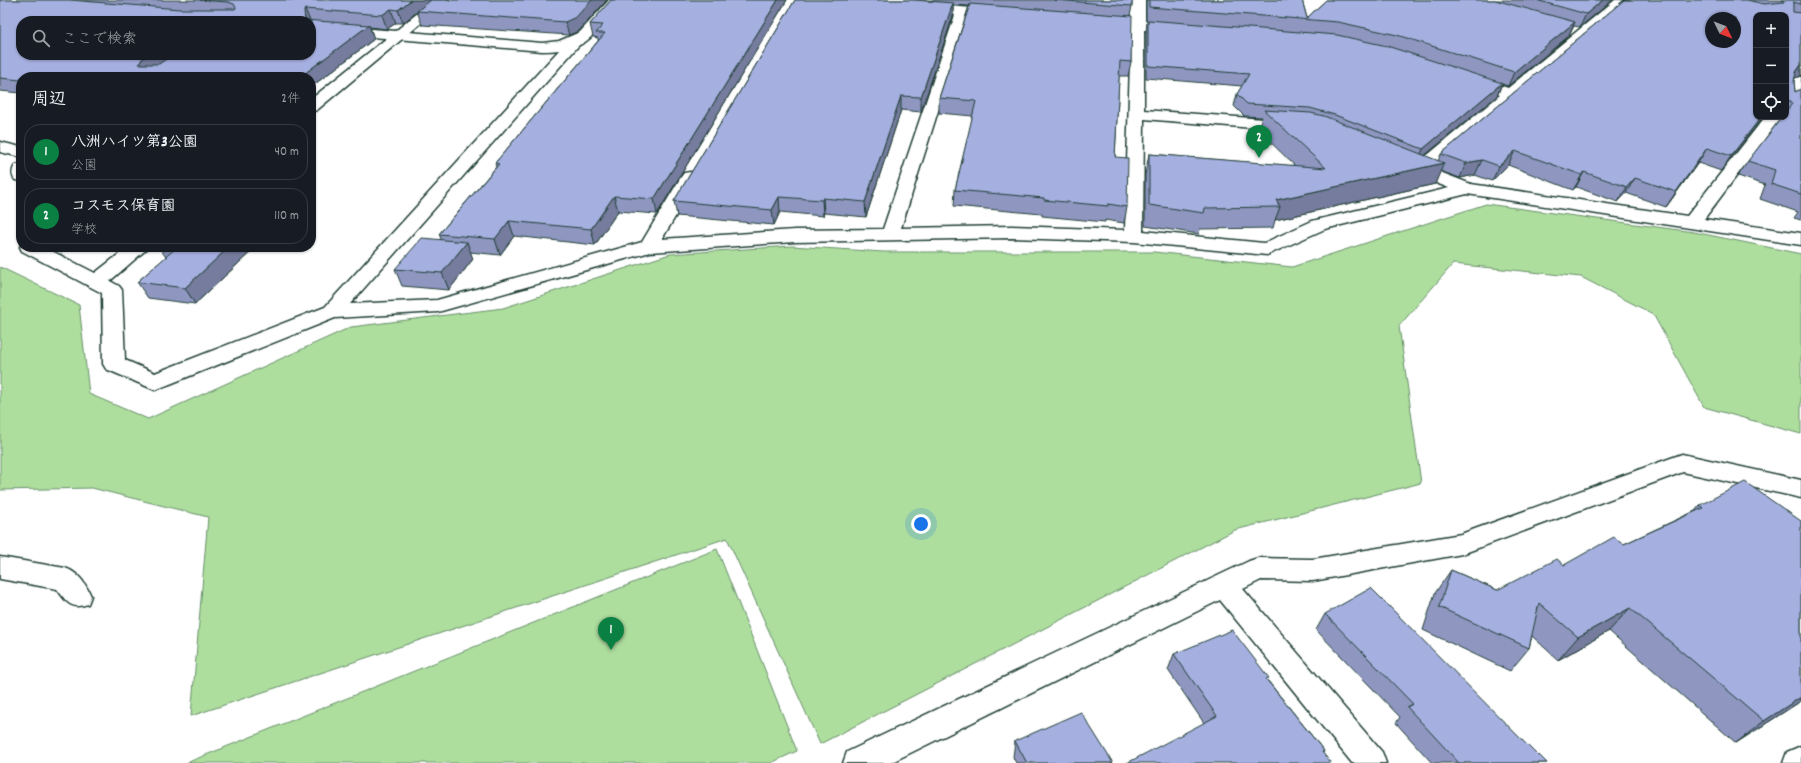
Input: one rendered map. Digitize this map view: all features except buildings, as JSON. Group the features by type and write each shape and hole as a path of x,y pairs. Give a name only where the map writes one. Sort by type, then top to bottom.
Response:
{"street":[{"path":"316,103 442,0"},
{"path":"332,312 616,0"},
{"path":"1134,236 1138,0"},
{"path":"1420,170 1623,0"},
{"path":"910,7 1010,15"},
{"path":"890,235 963,11"},
{"path":"1090,21 1192,29"},
{"path":"316,28 542,47 557,47 580,38"},
{"path":"1568,30 1583,34"},
{"path":"1460,77 1511,94"},
{"path":"1789,97 1801,81"},
{"path":"1789,102 1801,107"},
{"path":"1136,114 1306,127"},
{"path":"1692,222 1771,120"},
{"path":"0,147 16,151"},
{"path":"1398,161 1467,189 1801,239"},
{"path":"649,246 697,164"},
{"path":"39,252 112,290 114,364 155,382 332,312 438,306 649,246 795,236 1012,232 1134,236 1268,249 1319,225 1467,189"},
{"path":"97,282 134,252"},
{"path":"858,763 1258,569 1313,570 1462,544 1682,463 1801,489"},
{"path":"0,568 65,579 78,596"},
{"path":"1223,585 1371,763"}],"green space":[{"path":"1486,204 1694,232 1801,254 1801,434 1704,407 1653,314 1581,277 1453,264 1399,326 1421,483 1235,530 820,744 727,538 191,716 208,517 92,488 0,490 0,267 79,305 89,394 148,419 351,327 503,308 670,254 792,246 883,252 1154,252 1292,267"},
{"path":"717,549 797,751 771,763 186,763"}],"place":[{"name":"コスモス保育園","path":"1259,158"},
{"name":"八洲ハイツ第3公園","path":"611,650"}]}
